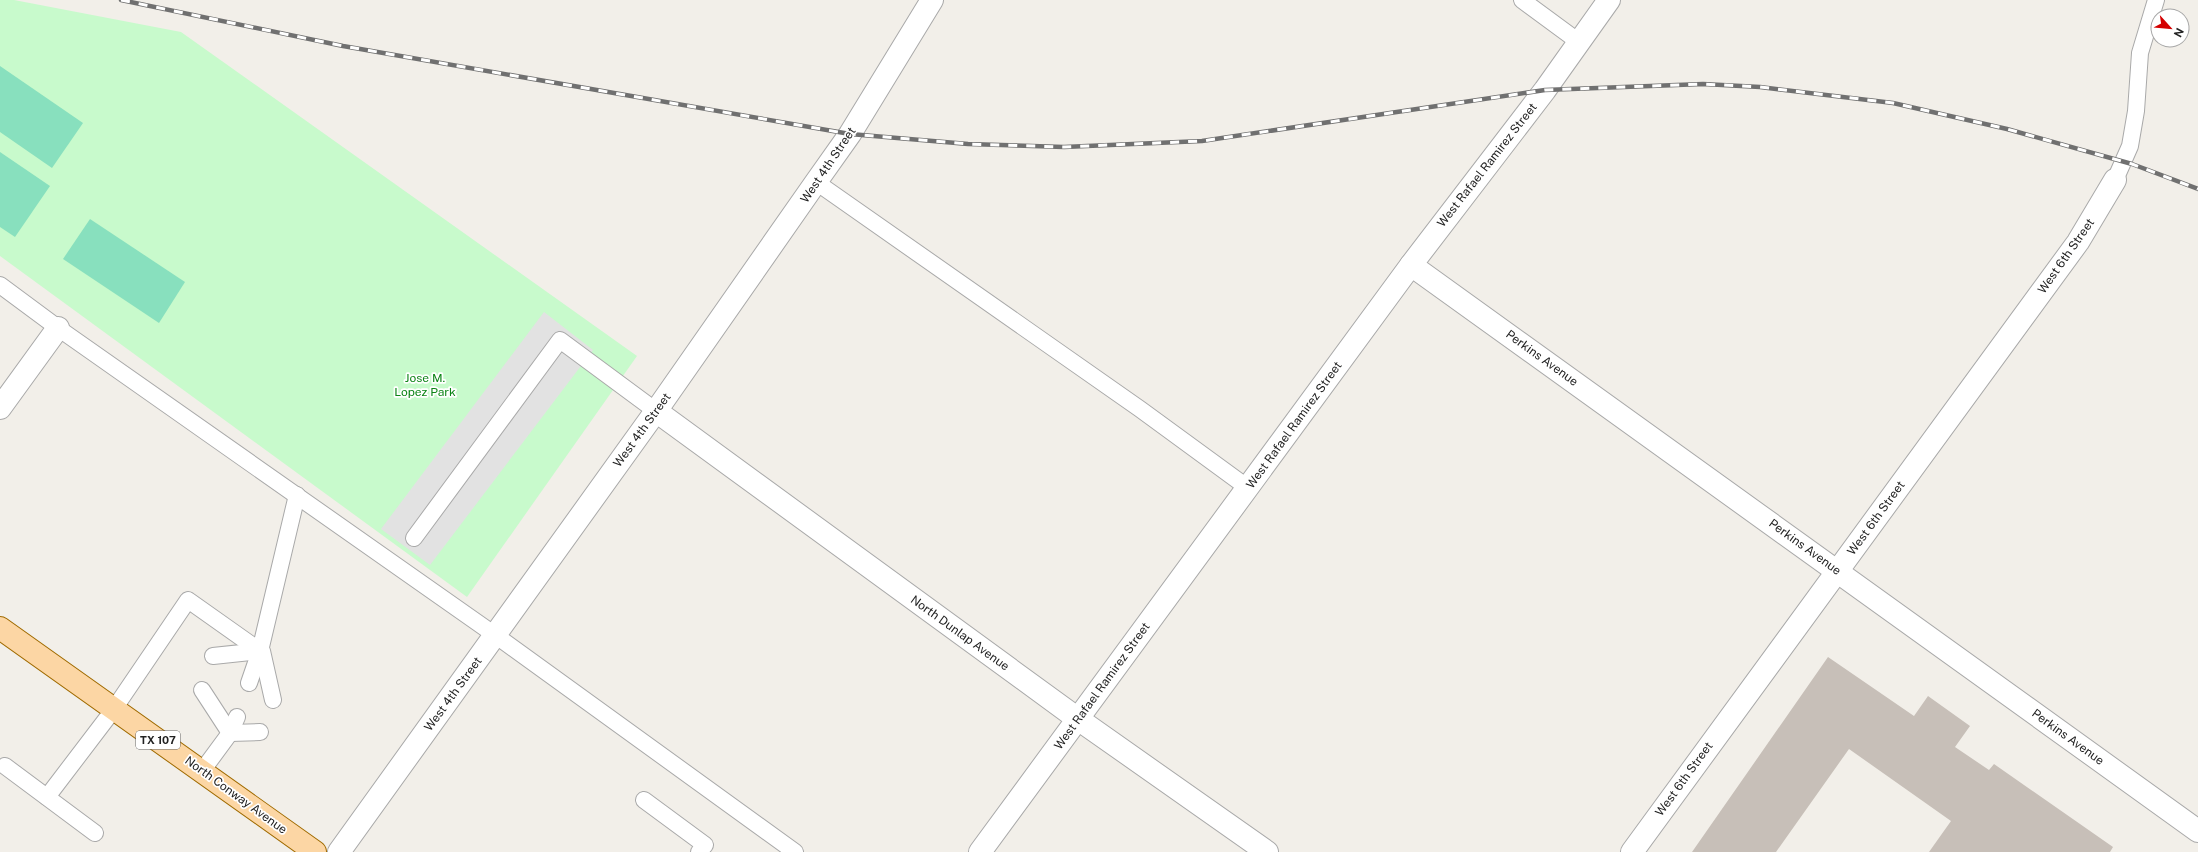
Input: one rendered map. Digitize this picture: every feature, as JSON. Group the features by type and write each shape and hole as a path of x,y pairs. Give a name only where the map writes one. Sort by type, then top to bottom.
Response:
{"main road":[{"name":"North Conway Avenue","path":"0,628 315,852"}],"street":[{"name":"West 4th Street","path":"338,852 656,412 850,134 932,0"},
{"name":"West Rafael Ramirez Street","path":"980,852 1411,265 1545,90 1609,0"},
{"name":"West 6th Street","path":"1632,852 2078,242 2115,180"},
{"name":"Perkins Avenue","path":"1411,265 2198,831"},
{"path":"0,408 58,328"},
{"name":"North Dunlap Avenue","path":"656,412 1078,719 1267,852"}],"lane":[{"path":"1522,0 1579,42"},
{"path":"2115,180 2130,146 2136,111 2140,52 2156,0"},
{"path":"816,182 1140,409 1248,488"},
{"path":"0,285 58,328 495,635 795,852"},
{"path":"414,538 560,340 656,412"},
{"path":"249,683 260,651 297,495"},
{"path":"47,797 114,709 188,600 262,651 273,700"},
{"path":"214,656 260,651"},
{"path":"202,690 230,733"},
{"path":"202,771 230,733 237,717"},
{"path":"230,733 260,732"},
{"path":"5,766 95,833"},
{"path":"644,800 705,845 699,852"}],"green space":[{"name":"Jose M. Lopez Park","path":"0,0 14,0 181,32 637,356 467,597 0,256"},
{"path":"0,66 83,123 52,168 0,132"},
{"path":"0,152 50,186 15,237 0,227"},
{"path":"90,219 185,282 159,323 63,259"}],"shaded area":[{"path":"544,312 593,350 430,565 381,529"}],"building":[{"path":"1828,657 1914,716 1928,696 1970,726 1955,747 1989,770 1994,764 2113,847 2110,852 1929,852 1951,821 1849,749 1776,852 1692,852"}],"railway":[{"path":"121,0 343,46 850,134 968,144 1064,147 1202,141 1545,90 1703,84 1760,87 1893,103 2007,129 2132,164 2198,189"}]}
